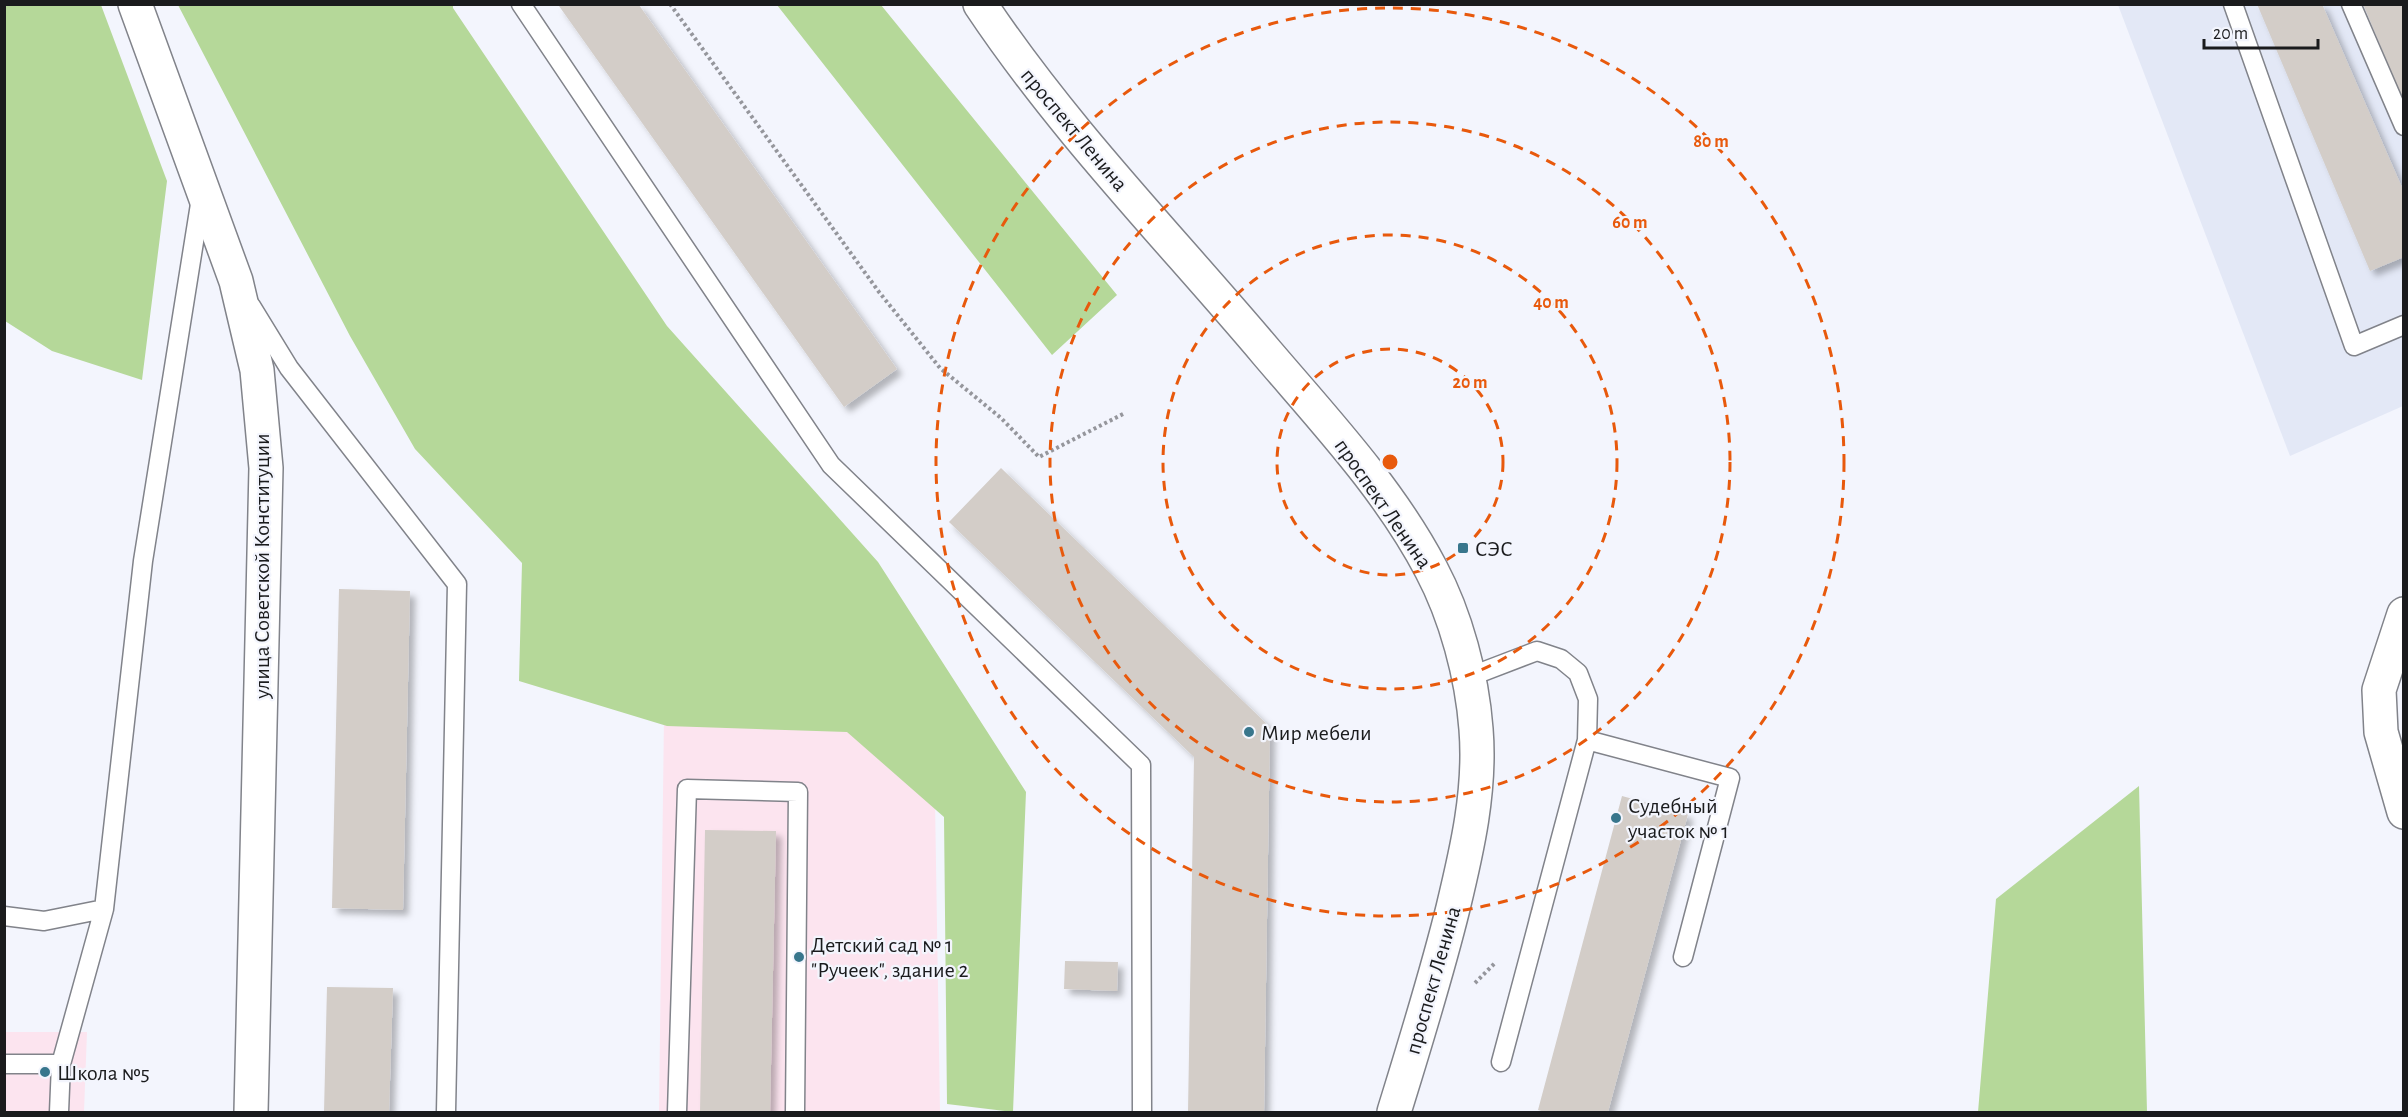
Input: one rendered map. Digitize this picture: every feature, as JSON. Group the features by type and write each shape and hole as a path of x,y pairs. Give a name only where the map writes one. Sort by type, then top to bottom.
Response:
{"street":[{"name":"улица Советской Конституции","path":"135,4 236,281 257,370 266,468 251,1113"},
{"name":"проспект Ленина","path":"980,4 1017,59 1072,128 1185,256 1348,448 1401,520 1432,570 1453,621 1469,677 1476,730 1476,787 1466,855 1436,975 1394,1113"},
{"path":"2403,614 2379,690 2381,732 2403,812"}],"lane":[{"path":"520,4 831,465 1141,765 1142,1113"},
{"path":"2233,4 2354,346 2403,325"},
{"path":"2351,4 2403,126"},
{"path":"59,1113 61,1064 104,909 143,561 202,187"},
{"path":"236,281 289,368 457,584 446,1113"},
{"path":"1469,677 1537,651 1561,659 1578,673 1588,699 1587,740 1501,1062"},
{"path":"1587,740 1730,778 1683,957"},
{"path":"677,1113 687,789 798,792 795,1113"},
{"path":"4,916 44,921 104,909"},
{"path":"4,1064 61,1064"}],"path":[{"path":"670,4 872,282 940,368 1001,418 1039,457 1125,413"}],"shaded area":[{"path":"2118,5 2403,5 2403,406 2290,456"},
{"name":"Детский сад № 1 \"Ручеек\", здание 2","path":"664,716 880,724 935,801 940,1112 659,1112"},
{"name":"Школа №5","path":"5,1032 87,1032 84,1112 5,1112"}],"green space":[{"path":"4,5 101,5 167,181 142,380 52,351 5,321"},
{"path":"178,5 453,5 667,326 878,562 1026,792 1013,1112 947,1104 944,817 847,732 667,726 519,681 522,563 415,449 350,336"},
{"path":"777,5 881,5 1117,295 1052,355"},
{"path":"2139,786 2147,1112 1978,1112 1996,899"}],"building":[{"path":"2257,4 2322,4 2404,192 2404,257 2370,271"},
{"path":"2363,4 2404,4 2404,100 2403,100"},
{"path":"639,5 897,369 844,407 559,6"},
{"path":"1001,468 1270,727 1264,1112 1188,1112 1194,757 949,522"},
{"path":"339,589 410,591 403,910 332,908"},
{"path":"1622,796 1688,814 1608,1112 1545,1112 1538,1110"},
{"path":"705,830 776,831 770,1112 700,1112"},
{"path":"1065,961 1118,962 1117,991 1064,989"},
{"path":"327,987 393,988 389,1112 324,1112"}],"place":[{"name":"СЭС","path":"1463,548"},
{"name":"Мир мебели","path":"1249,732"},
{"name":"Судебный участок № 1","path":"1616,818"},
{"name":"Детский сад № 1 \"Ручеек\", здание 2","path":"799,957"},
{"name":"Школа №5","path":"45,1072"}]}
